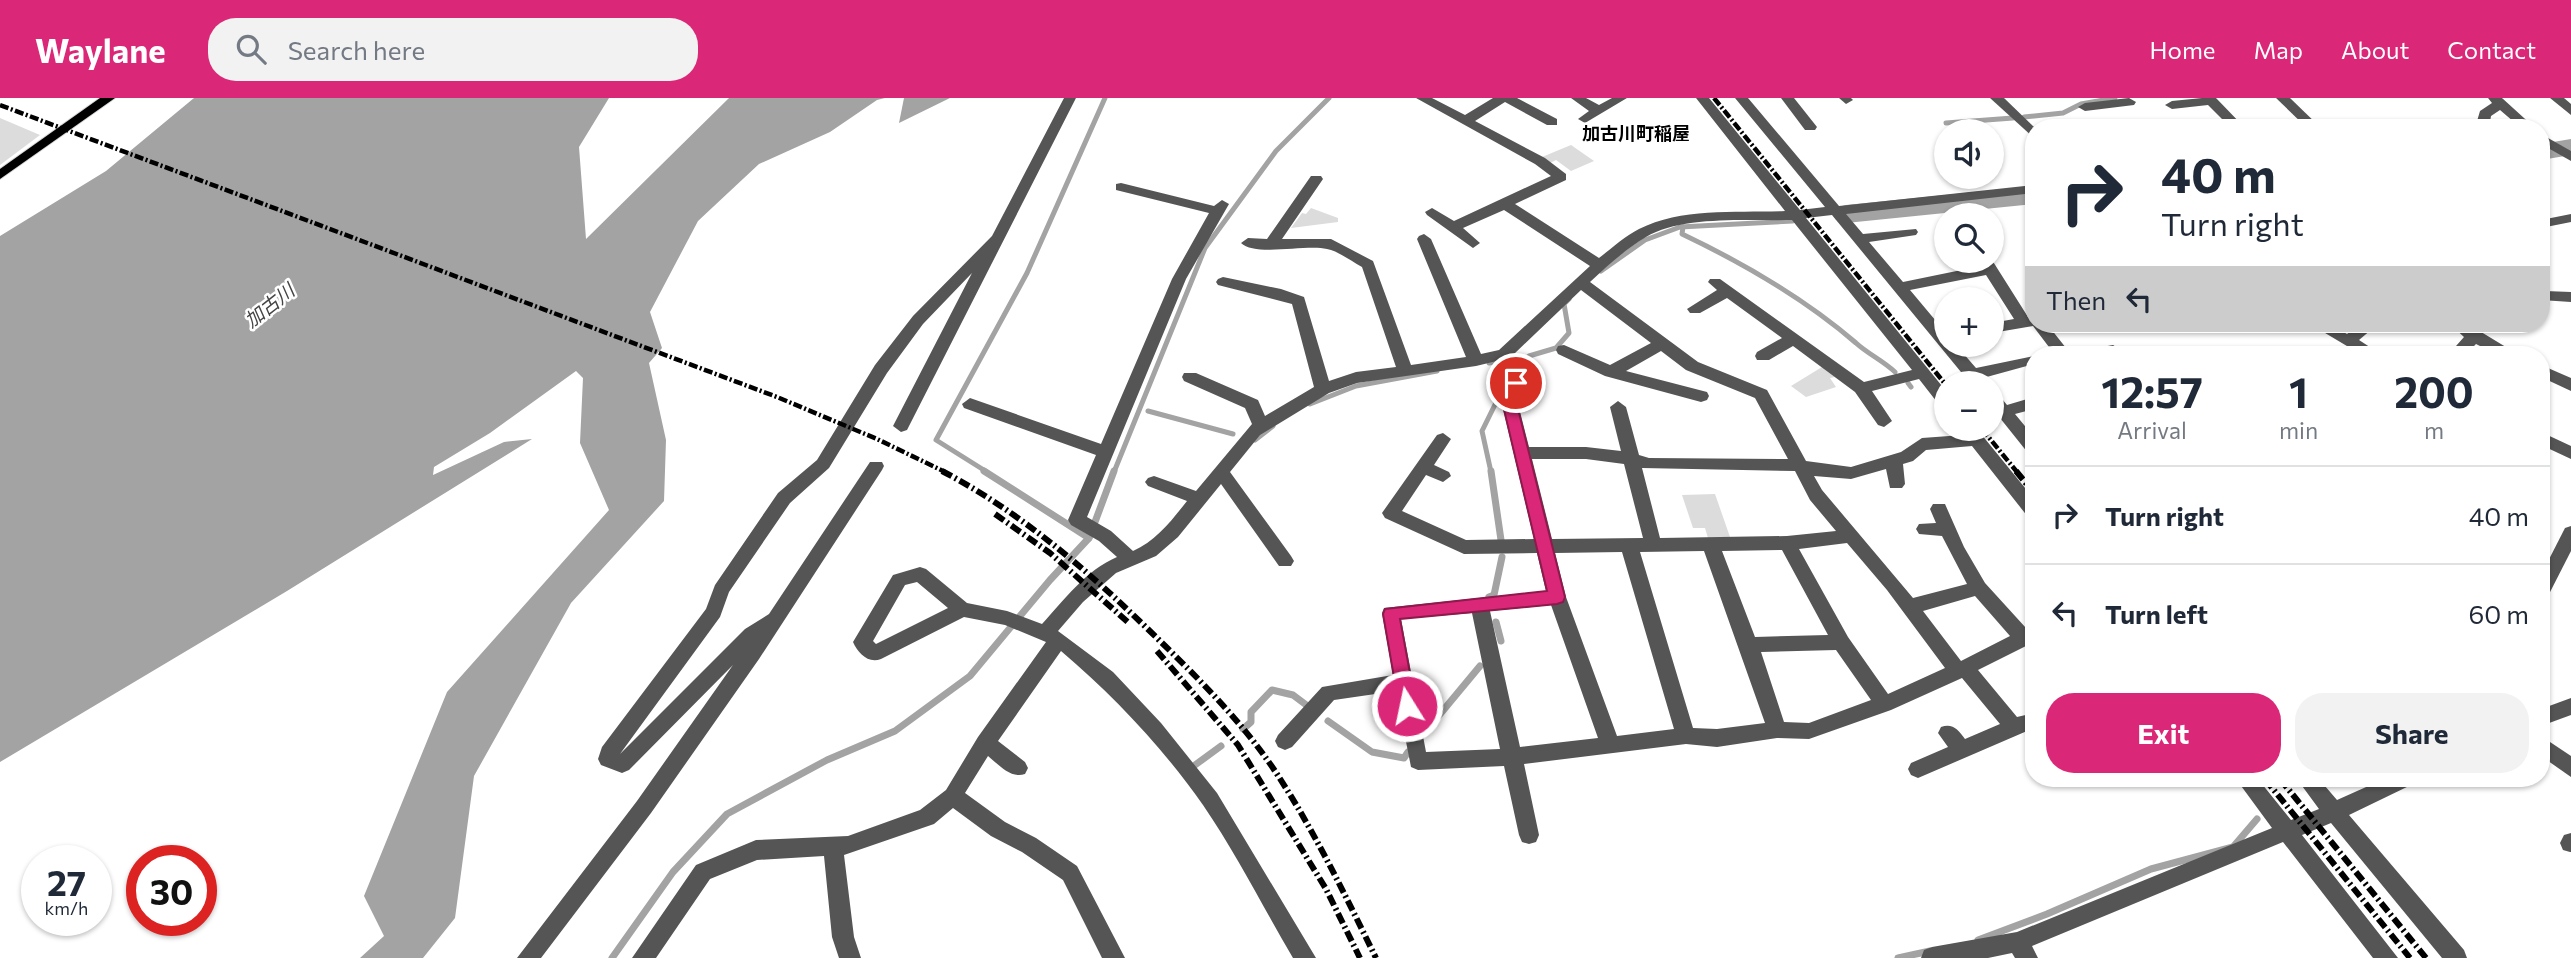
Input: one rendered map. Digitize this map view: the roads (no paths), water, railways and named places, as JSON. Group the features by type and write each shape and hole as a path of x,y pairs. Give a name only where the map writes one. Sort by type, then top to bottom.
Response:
{"main road":[{"path":"0,175 109,98"}],"street":[{"path":"901,426 1070,98"},
{"path":"1422,98 1541,161 1561,177 1453,227"},
{"path":"1465,121 1505,98 1552,122"},
{"path":"1577,98 1599,111"},
{"path":"1585,119 1621,98"},
{"path":"1702,98 1934,388"},
{"path":"1737,98 1934,327"},
{"path":"1787,98 1793,115 1810,127"},
{"path":"1996,98 2025,125"},
{"path":"2283,99 2304,98"},
{"path":"2556,98 2571,111"},
{"path":"2283,99 2305,119"},
{"path":"2085,107 2130,100 2141,113"},
{"path":"2172,105 2211,101 2234,119"},
{"path":"2484,119 2497,101 2518,119"},
{"path":"2550,145 2571,157"},
{"path":"1270,245 1316,179"},
{"path":"1121,187 1219,208 1179,279 1077,520 1105,536 1130,559"},
{"path":"643,958 703,872 756,850 848,845 917,821 942,807 953,796 985,743 1045,632 1077,597 1102,575 1158,545 1261,426 1323,389 1356,379 1476,361 1504,354 1586,285 1599,265 1642,233 1676,220 1796,215 2025,190"},
{"path":"1505,204 1599,265"},
{"path":"1432,212 1473,243"},
{"path":"2550,223 2571,218"},
{"path":"2550,224 2571,231"},
{"path":"1857,239 1911,232"},
{"path":"775,620 752,634 628,761 622,764 608,759 609,753 714,612 721,590 784,498 823,464 881,369 918,320 1000,236"},
{"path":"1424,239 1476,361"},
{"path":"1248,243 1331,244 1368,264 1405,370"},
{"path":"1900,287 1957,273"},
{"path":"1993,273 2006,298 2025,316"},
{"path":"1586,285 1692,366 1761,394 1816,495 1962,670 2023,723 1918,769"},
{"path":"1695,309 1721,287 1860,388 1884,421"},
{"path":"1232,288 1300,301 1323,389"},
{"path":"2558,297 2571,308"},
{"path":"2004,326 2025,323"},
{"path":"2042,333 2055,346"},
{"path":"2334,333 2357,346"},
{"path":"2348,341 2358,333"},
{"path":"2469,333 2492,346"},
{"path":"2465,346 2474,337"},
{"path":"1763,356 1793,339"},
{"path":"1611,372 1661,344"},
{"path":"1564,350 1611,372 1701,396"},
{"path":"1504,354 1524,370 1508,397 1557,597 1610,743"},
{"path":"1959,357 1970,371"},
{"path":"1999,371 2025,362"},
{"path":"1860,388 1922,373"},
{"path":"2550,378 2571,385"},
{"path":"1197,385 1252,404 1261,426"},
{"path":"982,403 1052,425 1106,452"},
{"path":"2004,412 2025,406"},
{"path":"1618,407 1653,544"},
{"path":"2004,413 2025,438"},
{"path":"1443,439 1391,513 1464,547 1787,543 1851,536"},
{"path":"1521,453 1600,454 1629,457 1649,464 1798,465 1819,471 1851,473 1907,457 1922,444 1937,441"},
{"path":"1978,441 2025,501"},
{"path":"2550,442 2571,453"},
{"path":"1894,461 1896,484"},
{"path":"528,958 643,807 775,620 876,466"},
{"path":"1424,467 1443,476"},
{"path":"1221,472 1258,537 1285,561"},
{"path":"1154,482 1199,499"},
{"path":"1939,509 1947,530 1979,589 2025,633"},
{"path":"1925,529 1947,530"},
{"path":"2550,582 2564,566 2571,533"},
{"path":"1787,543 1841,642 1884,704"},
{"path":"1629,544 1686,736"},
{"path":"1711,545 1749,645 1777,730"},
{"path":"962,609 874,653 862,642 899,580 920,575 962,609 1007,618 1045,632 1106,678 1154,729 1210,799 1306,958"},
{"path":"1909,607 1979,589"},
{"path":"1557,597 1391,614 1418,761 1510,757 1686,736 1717,738 1777,730 1809,731 1884,704 1962,670 2025,638"},
{"path":"1479,604 1529,835"},
{"path":"1749,645 1841,642"},
{"path":"1285,741 1329,693 1403,682"},
{"path":"2550,714 2571,706"},
{"path":"1948,733 1962,750"},
{"path":"985,743 1018,768"},
{"path":"2550,752 2571,768"},
{"path":"2252,787 2387,958"},
{"path":"2314,787 2455,958"},
{"path":"1932,958 2022,950 2387,787"},
{"path":"953,796 998,829 1029,845 1070,873 1114,958"},
{"path":"832,846 843,937 850,958"}],"water":[{"name":"加古川","path":"194,98 609,98 579,147 586,239 729,98 885,98 877,100 830,132 759,164 698,221 650,312 662,348 649,363 666,440 664,501 571,603 474,776 455,918 423,958 360,958 384,936 364,896 447,692 609,510 580,443 583,378 576,371 490,433 434,467 433,475 504,442 532,439 287,591 0,762 0,236 106,171"},
{"path":"904,98 950,98 899,123"}],"waterway":[{"path":"987,472 936,440 1027,273 1105,98"},
{"path":"1114,472 1205,248 1276,151 1329,98"},
{"path":"2024,117 2063,113 2081,104 2115,98"},
{"path":"2000,119 2013,118"},
{"path":"2550,150 2571,147"},
{"path":"1846,214 2025,196"},
{"path":"1601,271 1645,240 1680,227 1793,221"},
{"path":"1683,227 1682,234 1728,257 1795,297 1895,372"},
{"path":"1513,368 1529,356 1556,348 1569,333 1564,304 1569,299"},
{"path":"1489,363 1495,362 1513,368"},
{"path":"1491,472 1482,431 1513,368"},
{"path":"1310,404 1356,386 1437,371"},
{"path":"1908,383 1911,387"},
{"path":"1148,411 1233,434"},
{"path":"1255,440 1273,426"},
{"path":"984,471 1089,538"},
{"path":"1089,538 1114,471"},
{"path":"1491,471 1501,540"},
{"path":"612,958 673,872 727,814 827,760 895,731 970,676 1050,580 1089,538"},
{"path":"1489,597 1494,595 1502,557"},
{"path":"1496,622 1501,641"},
{"path":"1426,731 1480,666"},
{"path":"1243,729 1251,722 1251,712 1272,690 1293,695 1309,707"},
{"path":"1328,721 1372,752 1404,758 1408,752"},
{"path":"1195,765 1221,746"},
{"path":"1978,940 2047,914 2151,869 2233,847 2257,819"},
{"path":"1898,958 1930,951"}],"railway":[{"path":"1714,98 1935,371"},
{"path":"0,105 777,397 877,439 945,472"},
{"path":"1992,441 2017,472"},
{"path":"942,471 1001,506 1083,569 1220,702 1262,753 1289,793 1329,863 1376,958"},
{"path":"2016,471 2025,482"},
{"path":"995,514 1050,553 1130,624"},
{"path":"1157,651 1238,745 1326,889 1360,958"},
{"path":"2271,787 2410,958"},
{"path":"2287,787 2426,958"}],"district":[{"name":"加古川町稲屋","path":"1636,133"}]}
